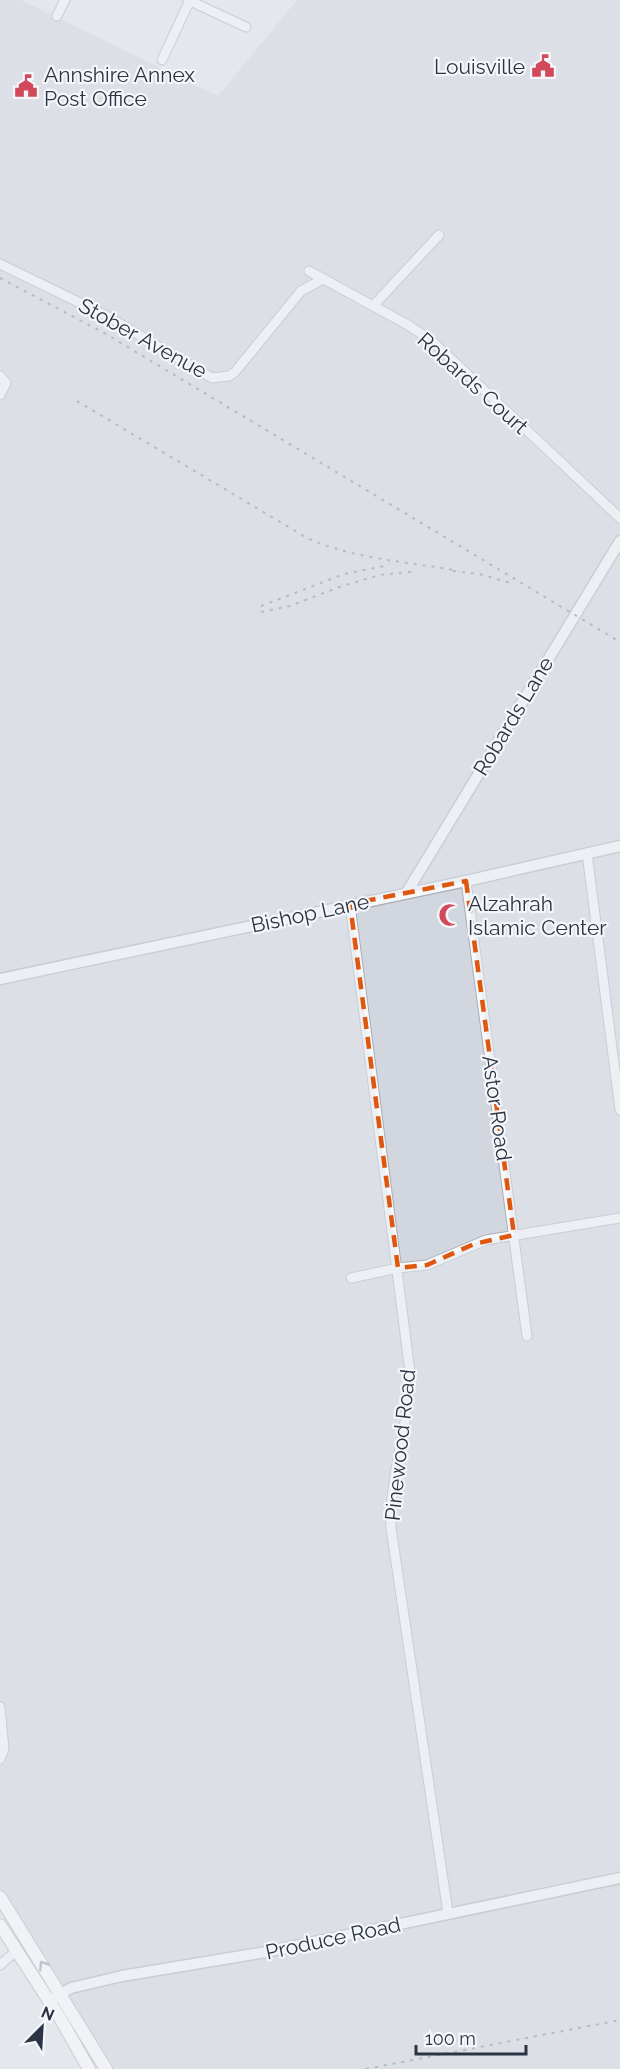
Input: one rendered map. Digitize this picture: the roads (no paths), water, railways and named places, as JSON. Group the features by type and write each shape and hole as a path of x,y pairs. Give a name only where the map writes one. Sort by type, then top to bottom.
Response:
{"main road":[{"path":"0,1897 106,2069"},
{"path":"0,1925 89,2069"}],"street":[{"path":"57,16 65,0"},
{"path":"162,60 189,0 246,27"},
{"path":"373,306 439,235"},
{"name":"Stober Avenue","path":"0,264 107,316 212,378 229,376 235,372 301,291 323,279"},
{"name":"Robards Court","path":"309,271 408,325 432,341 620,518"},
{"path":"0,395 3,379"},
{"name":"Robards Lane","path":"407,892 620,542"},
{"name":"Bishop Lane","path":"0,979 466,881 620,846"},
{"path":"587,854 620,1110"},
{"name":"Astor Road","path":"466,881 527,1336"},
{"name":"Pinewood Road","path":"350,904 409,1349 410,1389 405,1428 393,1485 391,1528 448,1913"},
{"path":"351,1278 398,1268 427,1265 474,1244 513,1235 620,1218"},
{"path":"0,1707 4,1749 0,1759"},
{"name":"Produce Road","path":"49,2001 71,1988 104,1980 266,1952 620,1878"},
{"path":"0,1965 16,1951"}],"railway":[{"path":"0,278 106,334 620,642"},
{"path":"77,401 307,538 344,551 459,571"},
{"path":"261,606 344,574 389,565"},
{"path":"261,612 290,606 342,586 380,575 417,571"},
{"path":"453,571 479,574 514,584"},
{"path":"366,2069 620,2020"}],"place":[{"name":"Louisville","path":"543,66"},
{"name":"Annshire Annex Post Office","path":"26,86"},
{"name":"Alzahrah Islamic Center","path":"450,915"}]}
